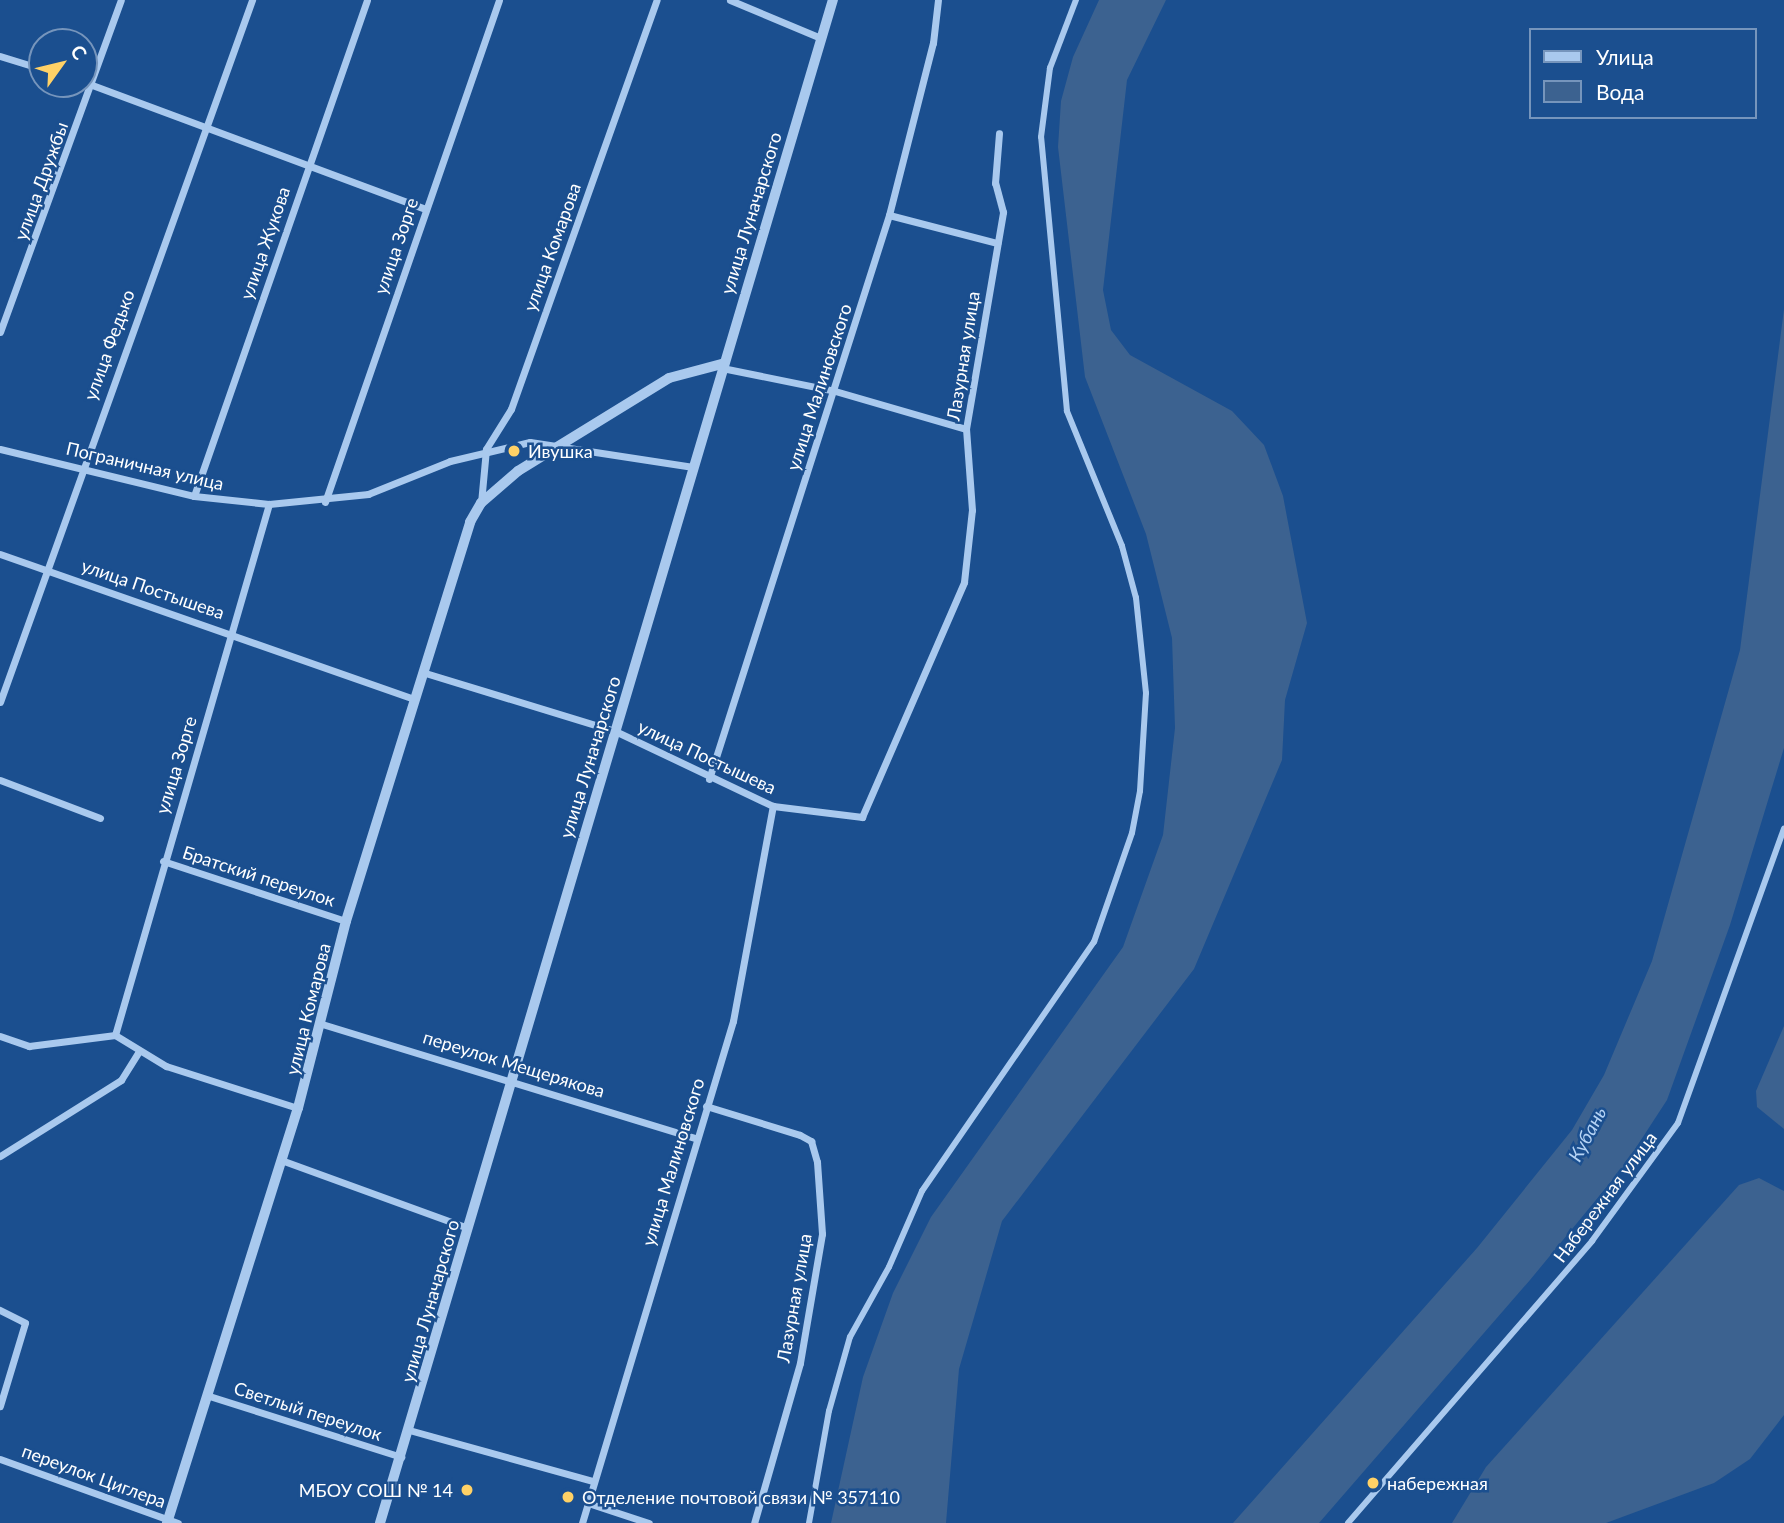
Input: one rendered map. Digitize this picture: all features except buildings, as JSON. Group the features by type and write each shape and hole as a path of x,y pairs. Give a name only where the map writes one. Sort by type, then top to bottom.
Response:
{"street":[{"name":"улица Дружбы","path":"98,58 121,0"},
{"name":"улица Федько","path":"0,702 44,569 84,469 253,0"},
{"name":"улица Жукова","path":"194,496 367,0"},
{"name":"улица Зорге","path":"325,502 499,0"},
{"name":"улица Комарова","path":"171,1522 206,1395 298,1108 322,1024 346,921 413,699 481,503 486,449 511,409 657,0"},
{"path":"730,0 821,38"},
{"name":"улица Луначарского","path":"380,1523 510,1077 833,0"},
{"name":"улица Малиновского","path":"709,779 889,215 933,43 938,0"},
{"path":"809,1523 829,1411 850,1337 889,1267 922,1191 1094,943 1132,833 1140,791 1146,693 1137,608 1122,546 1067,411 1041,137 1050,68 1076,0"},
{"path":"0,56 28,65"},
{"path":"98,87 310,162 425,209"},
{"name":"улица Дружбы","path":"0,332 83,98"},
{"name":"Лазурная улица","path":"862,817 964,582 972,510 967,429 1003,212 995,183 999,133"},
{"path":"889,215 997,243"},
{"path":"481,503 519,471 564,446 669,378 722,366 835,391 967,429"},
{"name":"Пограничная улица","path":"0,449 194,496 269,504 325,502 411,480 486,449 530,442 693,467"},
{"name":"улица Зорге","path":"115,1035 269,504"},
{"name":"улица Постышева","path":"0,554 232,632 413,699"},
{"name":"улица Постышева","path":"422,672 615,731 709,779 773,806 862,817"},
{"path":"0,780 100,818"},
{"name":"улица Малиновского","path":"582,1523 733,1021 773,806"},
{"name":"Набережная улица","path":"1348,1523 1592,1241 1678,1124 1784,829"},
{"name":"Братский переулок","path":"163,862 346,921"},
{"name":"переулок Мещерякова","path":"322,1024 510,1077 697,1139"},
{"path":"0,1036 29,1046 115,1035 138,1053 298,1108"},
{"path":"0,1156 121,1080 138,1053"},
{"name":"Лазурная улица","path":"706,1106 800,1135 811,1141 817,1162 822,1234 804,1337 754,1523"},
{"path":"281,1160 468,1228"},
{"path":"0,1310 24,1323 0,1406"},
{"name":"Светлый переулок","path":"206,1395 401,1457"},
{"name":"Светлый переулок","path":"409,1430 593,1480"},
{"name":"переулок Циглера","path":"0,1458 171,1522"},
{"path":"588,1503 649,1523"}],"water":[{"path":"1099,0 1166,0 1127,80 1103,290 1111,330 1130,355 1232,411 1264,445 1283,496 1307,623 1285,700 1282,760 1194,969 1002,1221 959,1369 946,1523 831,1523 863,1377 893,1293 931,1217 1123,947 1163,835 1175,728 1172,638 1146,534 1085,377 1058,147 1061,101 1073,57"},
{"name":"Кубань","path":"1784,309 1784,748 1730,925 1667,1100 1624,1166 1530,1280 1319,1523 1233,1523 1477,1248 1572,1130 1604,1075 1652,961 1740,650"},
{"path":"1784,1026 1784,1129 1757,1107 1756,1091"},
{"path":"1759,1178 1784,1191 1784,1415 1750,1459 1714,1483 1606,1523 1452,1523 1486,1467 1739,1185"}],"place":[{"name":"Ивушка","path":"514,451"},
{"name":"набережная","path":"1373,1483"},
{"name":"МБОУ СОШ № 14","path":"467,1490"},
{"name":"Отделение почтовой связи № 357110","path":"568,1497"}]}
